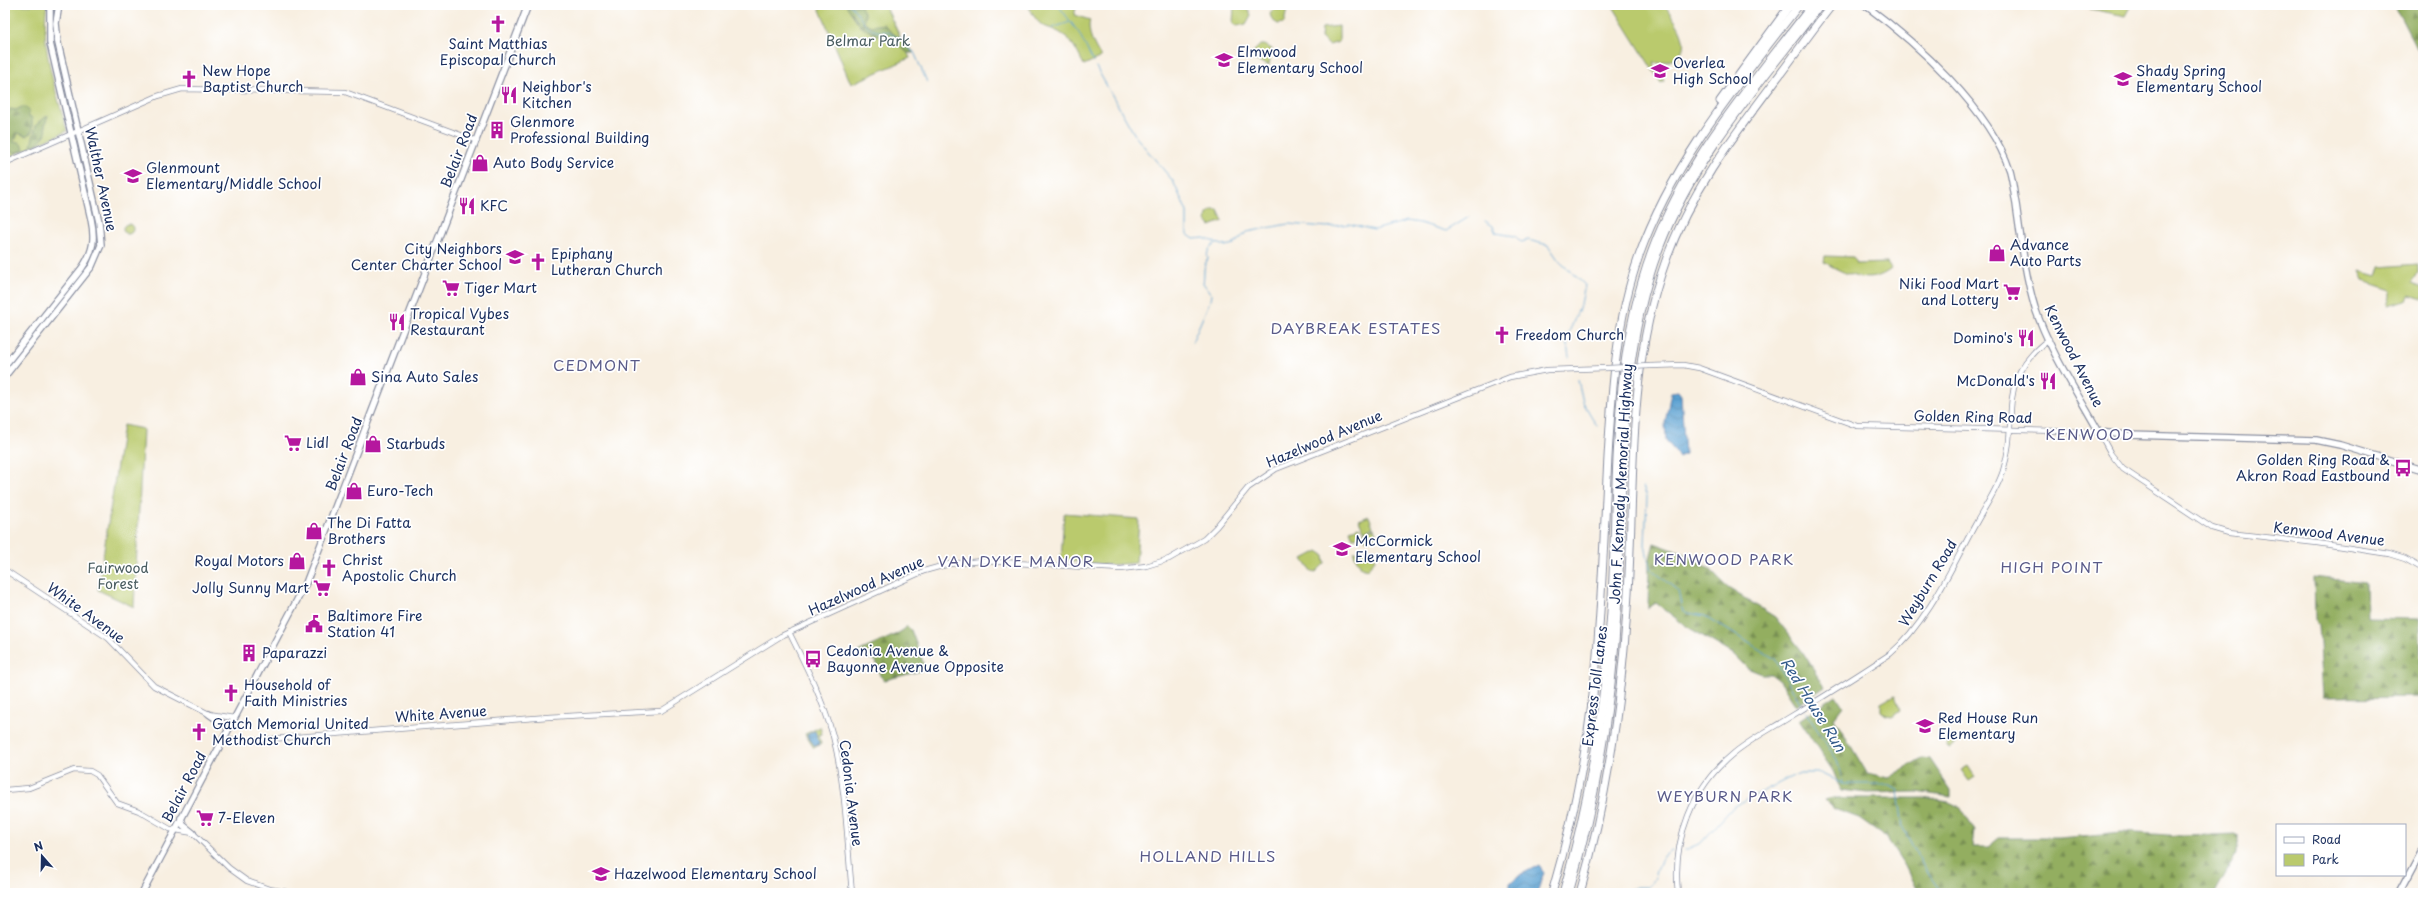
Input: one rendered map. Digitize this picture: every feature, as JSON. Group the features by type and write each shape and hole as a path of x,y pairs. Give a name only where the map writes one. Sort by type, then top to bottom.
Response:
{"highway":[{"path":"1681,166 1726,92 1790,5"},
{"name":"John F. Kennedy Memorial Highway","path":"1552,893 1576,795 1596,670 1616,346 1639,256 1651,225 1681,166 1723,105 1799,5"},
{"name":"Express Toll Lanes","path":"1563,893 1587,795 1603,695 1612,600 1622,380 1630,326 1638,293 1660,229 1691,169 1713,135 1812,5"},
{"name":"Express Toll Lanes","path":"1569,893 1591,807 1608,703 1617,610 1628,379 1643,298 1668,226 1698,169 1721,135 1820,5"},
{"name":"John F. Kennedy Memorial Highway","path":"1580,893 1605,789 1620,691 1627,610 1638,384 1651,309 1668,256 1696,194 1729,142 1832,5"},
{"path":"1776,79 1797,58 1838,5"}],"main road":[{"name":"Walther Avenue","path":"5,364 82,268 92,251 93,230 50,43 50,5"},
{"name":"Walther Avenue","path":"5,376 89,271 99,251 101,230 58,43 56,23 59,5"},
{"name":"Belair Road","path":"142,893 306,583 528,5"},
{"name":"Kenwood Avenue","path":"1865,5 1898,31 1956,87 1976,108 1993,134 2010,171 2031,292 2049,339 2099,432"},
{"name":"Golden Ring Road","path":"2099,432 2127,435 2316,440 2340,445 2423,470"},
{"path":"209,714 229,728"},
{"path":"182,818 183,825 193,833"},
{"path":"2399,893 2423,848"}],"street":[{"path":"5,163 175,90 337,90 354,94 477,141"},
{"name":"Weyburn Road","path":"1678,893 1676,864 1687,817 1697,796 1716,770 1734,753 1890,654 1918,626 1999,481 2007,456 2011,396 2016,377 2031,356 2049,339"},
{"name":"Golden Ring Road","path":"1650,366 1683,365 1699,368 1857,426 2099,432"},
{"name":"Hazelwood Avenue","path":"661,711 752,653 790,632 895,582 924,570 949,564 1003,561 1121,569 1158,563 1187,551 1204,539 1216,527 1248,488 1276,469 1510,377 1547,370 1650,366"},
{"name":"Kenwood Avenue","path":"2099,432 2111,454 2123,469 2212,528 2242,535 2310,542 2389,554 2406,559 2423,569"},
{"name":"White Avenue","path":"5,570 112,642 154,686 209,714 234,718"},
{"name":"Cedonia Avenue","path":"790,632 820,698 833,735 841,785 852,893"},
{"name":"White Avenue","path":"223,740 241,741 548,717 661,711"},
{"path":"5,790 29,788 72,770 87,770 97,775 117,803 139,811 170,828 193,833 229,868 247,880 269,889 292,893"}],"green space":[{"path":"5,5 47,5 45,21 47,53 67,131 5,159"},
{"name":"Belmar Park","path":"818,5 885,5 910,58 851,84"},
{"path":"846,5 860,5 865,14 864,22 871,26 884,24 910,48 913,53 908,53 887,36 879,36 861,27"},
{"path":"1028,5 1077,5 1074,15 1090,20 1090,34 1101,57 1084,65 1071,42 1065,36 1041,24"},
{"path":"1612,5 1665,5 1679,27 1683,42 1683,48 1680,53 1676,57 1666,62 1653,63 1664,81 1661,83"},
{"path":"2089,5 2132,5 2126,16 2090,9"},
{"path":"2394,5 2423,5 2423,50 2418,51"},
{"path":"1234,6 1249,10 1251,15 1246,24 1237,26 1233,23"},
{"path":"1274,9 1287,9 1284,23 1278,24 1272,20 1270,14"},
{"path":"1339,26 1339,42 1329,45 1321,38 1322,28"},
{"path":"1260,45 1264,45 1272,49 1269,65 1254,60 1253,52"},
{"path":"1221,58 1225,58 1228,63 1225,68 1221,68 1218,65 1218,61"},
{"path":"26,107 30,112 27,115 32,118 32,132 26,136 18,133 16,139 13,139 13,142 19,142 23,146 24,150 15,153 5,149 5,119 10,109 16,110"},
{"path":"48,115 45,125 46,134 38,143 31,146 36,125"},
{"path":"1212,210 1218,210 1223,221 1210,226 1206,221 1207,214"},
{"path":"126,224 130,224 132,225 132,233 126,234 123,231 123,227"},
{"path":"1825,256 1853,257 1856,264 1887,263 1891,269 1874,277 1857,277 1840,271 1824,262"},
{"path":"2418,264 2418,273 2412,283 2423,287 2423,299 2408,295 2406,301 2387,306 2392,290 2364,281 2360,271 2377,276 2380,267"},
{"name":"Fairwood Forest","path":"123,425 143,429 134,607 98,590"},
{"path":"1064,513 1139,519 1136,563 1110,565 1061,560"},
{"path":"1369,516 1373,527 1364,531 1359,520"},
{"path":"1359,527 1361,537 1353,538 1350,530"},
{"path":"1374,528 1377,536 1366,540 1363,533"},
{"path":"1654,543 1690,556 1711,570 1728,588 1775,617 1802,651 1825,687 1796,706 1780,681 1771,674 1762,674 1747,668 1733,654 1686,626 1656,603 1648,608 1649,562"},
{"path":"1370,549 1373,552 1375,560 1367,569 1361,567 1354,554 1355,551 1358,552"},
{"path":"1318,551 1324,555 1325,563 1316,572 1311,571 1303,559"},
{"path":"2314,577 2366,583 2367,618 2420,619 2421,697 2323,698 2319,625 2315,619"},
{"path":"907,626 911,630 924,665 924,670 885,680 880,676 876,661 858,654 858,652 893,636"},
{"path":"1836,695 1843,706 1834,718 1867,773 1889,778 1922,758 1930,759 1951,790 1951,797 1917,792 1867,793 1841,790 1833,771 1799,720"},
{"path":"1895,695 1900,710 1892,716 1886,715 1881,711 1881,703"},
{"path":"820,727 822,734 819,735 821,744 814,748 805,734"},
{"path":"1956,737 1959,741 1949,748 1946,744"},
{"path":"1968,766 1975,777 1969,781 1961,770"},
{"path":"1833,798 1923,798 1949,802 1960,807 1975,831 1973,847 1988,847 1999,838 2060,838 2122,832 2183,836 2237,834 2237,853 2215,893 2067,893 2059,889 2053,893 1918,893 1905,866 1886,837 1859,818 1834,809 1825,800"}],"water":[{"path":"1678,391 1681,395 1685,454 1679,457 1666,440 1665,423 1671,392"},
{"path":"815,731 819,744 815,746 807,735"},
{"path":"1539,865 1544,872 1537,893 1510,893 1510,883 1518,876"}],"waterway":[{"path":"850,5 864,23 871,29 888,32 896,37 902,38 905,46 914,52 927,82"},
{"name":"Red House Run","path":"1058,5 1079,33 1093,61"},
{"path":"1052,28 1070,22"},
{"name":"Red House Run","path":"1096,67 1136,137 1173,181 1187,212 1187,234 1194,239 1204,238 1225,246 1234,244 1247,232 1288,224 1327,227 1349,224 1374,230 1407,221 1420,223 1446,231 1469,217"},
{"name":"Red House Run","path":"1485,221 1493,226 1496,233 1515,236 1521,242 1528,240 1548,245 1559,261 1585,285 1581,304 1566,339 1569,357"},
{"path":"1192,342 1210,301 1211,294 1203,283 1204,271 1208,259 1208,250 1215,244"},
{"name":"Red House Run","path":"1578,380 1583,402 1597,426"},
{"name":"Red House Run","path":"1643,487 1647,496 1645,545 1650,568 1678,591 1682,609 1687,613 1705,616 1775,659 1802,706"},
{"name":"Red House Run","path":"1805,711 1837,760 1843,784 1885,784 1898,790 1903,828 1926,871 1942,893"},
{"path":"1685,850 1701,843 1734,806 1800,773 1820,773 1843,784"},
{"path":"1624,893 1636,887 1648,887 1654,880 1662,857 1672,851"}],"place":[{"name":"Saint Matthias Episcopal Church","path":"498,24"},
{"name":"Elmwood Elementary School","path":"1224,60"},
{"name":"Overlea High School","path":"1660,71"},
{"name":"New Hope Baptist Church","path":"189,79"},
{"name":"Shady Spring Elementary School","path":"2123,79"},
{"name":"Neighbor's Kitchen","path":"509,95"},
{"name":"Glenmore Professional Building","path":"497,130"},
{"name":"Auto Body Service","path":"480,163"},
{"name":"Glenmount Elementary/Middle School","path":"133,176"},
{"name":"KFC","path":"467,206"},
{"name":"Advance Auto Parts","path":"1997,253"},
{"name":"City Neighbors Center Charter School","path":"515,257"},
{"name":"Epiphany Lutheran Church","path":"538,262"},
{"name":"Tiger Mart","path":"451,288"},
{"name":"Niki Food Mart and Lottery","path":"2012,292"},
{"name":"Tropical Vybes Restaurant","path":"397,322"},
{"name":"Freedom Church","path":"1502,335"},
{"name":"Domino's","path":"2026,338"},
{"name":"Sina Auto Sales","path":"358,377"},
{"name":"McDonald's","path":"2048,381"},
{"name":"Lidl","path":"293,443"},
{"name":"Starbuds","path":"373,444"},
{"name":"Golden Ring Road & Akron Road Eastbound","path":"2403,468"},
{"name":"Euro-Tech","path":"354,491"},
{"name":"The Di Fatta Brothers","path":"314,531"},
{"name":"McCormick Elementary School","path":"1342,549"},
{"name":"Royal Motors","path":"297,561"},
{"name":"Christ Apostolic Church","path":"329,568"},
{"name":"Jolly Sunny Mart","path":"322,588"},
{"name":"Baltimore Fire Station 41","path":"314,624"},
{"name":"Paparazzi","path":"249,653"},
{"name":"Cedonia Avenue & Bayonne Avenue Opposite","path":"813,659"},
{"name":"Household of Faith Ministries","path":"231,693"},
{"name":"Red House Run Elementary","path":"1925,726"},
{"name":"Gatch Memorial United Methodist Church","path":"199,732"},
{"name":"7-Eleven","path":"205,818"},
{"name":"Hazelwood Elementary School","path":"601,874"}],"district":[{"name":"DAYBREAK ESTATES","path":"1356,329"},
{"name":"CEDMONT","path":"597,366"},
{"name":"KENWOOD","path":"2090,435"},
{"name":"KENWOOD PARK","path":"1724,560"},
{"name":"VAN DYKE MANOR","path":"1016,562"},
{"name":"HIGH POINT","path":"2052,568"},
{"name":"WEYBURN PARK","path":"1725,797"},
{"name":"HOLLAND HILLS","path":"1208,857"}]}
